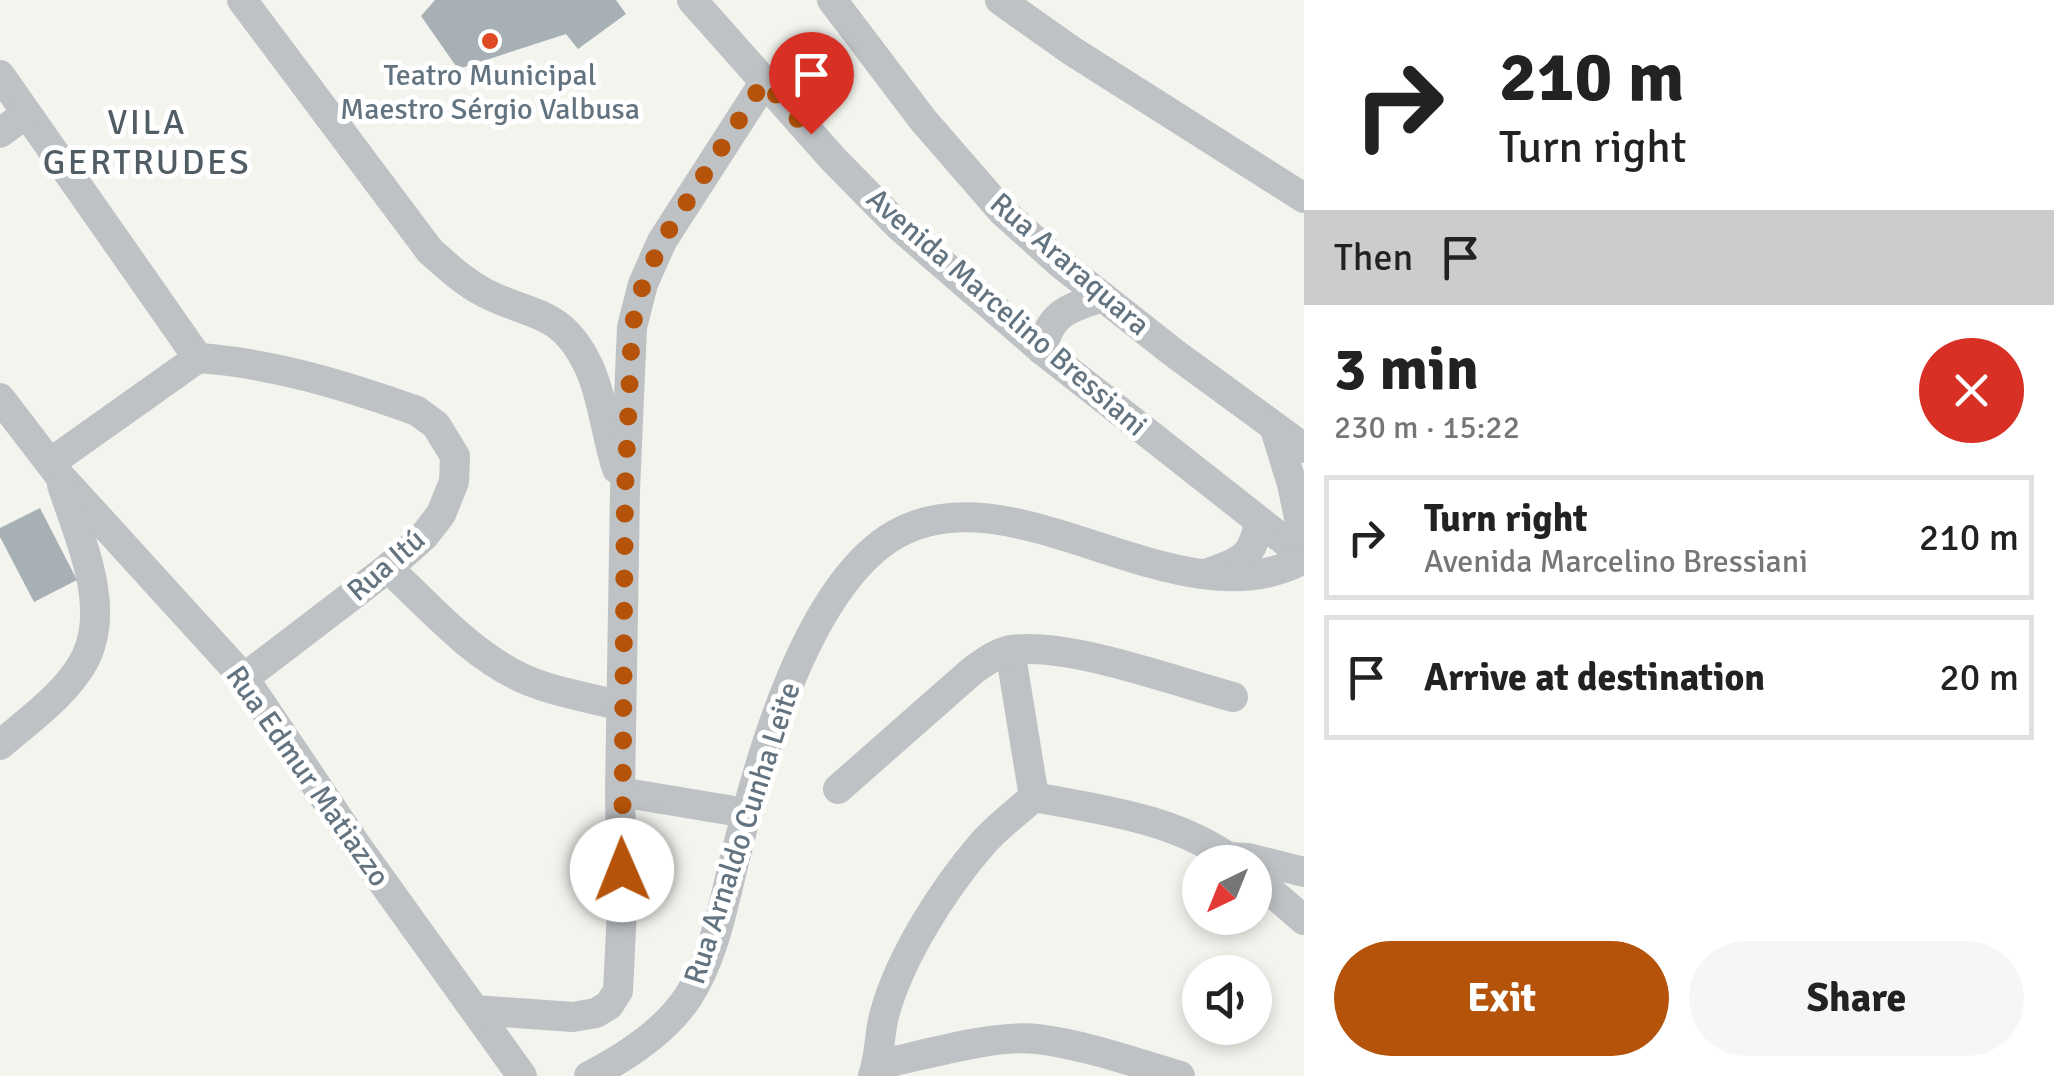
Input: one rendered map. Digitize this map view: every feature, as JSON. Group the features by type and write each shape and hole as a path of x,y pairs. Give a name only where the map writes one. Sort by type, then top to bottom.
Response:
{"street":[{"path":"242,0 430,252 462,281 552,320 566,331 590,370 625,491"},
{"name":"Avenida Marcelino Bressiani","path":"692,0 834,160 900,227 1042,350 1304,557"},
{"name":"Rua Araraquara","path":"832,0 923,120 1002,211 1103,297 1304,448"},
{"path":"1000,0 1072,51 1304,198"},
{"path":"0,76 198,358 54,469 95,600 96,632 85,659 69,681 0,745"},
{"path":"475,1010 573,1017 596,1013 609,1005 618,990 622,974 621,706 632,327 643,284 662,241 764,81"},
{"path":"0,133 26,114"},
{"path":"1042,350 1046,328 1059,314 1103,297"},
{"name":"Rua Itú","path":"198,358 267,367 418,411 436,425 455,456 454,482 441,514 424,536 244,678"},
{"name":"Rua Edmur Matiazzo","path":"0,398 54,469 244,678 359,849 522,1076"},
{"path":"1274,429 1292,484 1304,542"},
{"name":"Rua Arnaldo Cunha Leite","path":"589,1076 644,1042 674,1016 691,994 705,962 746,813 789,683 826,608 857,568 888,540 922,522 958,516 1011,523 1203,575 1266,575 1304,557"},
{"path":"1203,575 1234,564 1248,554 1256,544 1259,522"},
{"path":"388,568 495,664 526,680 621,706"},
{"path":"838,789 972,671 1010,650 1039,648 1073,654 1233,697"},
{"path":"1010,650 1034,797"},
{"path":"620,792 746,813"},
{"path":"1034,797 1170,826 1204,845"},
{"path":"1034,797 986,840 945,894 894,986 875,1071 991,1042 1034,1038 1094,1050 1180,1076"},
{"path":"1272,864 1304,872"},
{"path":"1272,893 1304,920"}],"building":[{"name":"Teatro Municipal Maestro Sérgio Valbusa","path":"435,0 616,0 626,14 578,49 566,34 458,69 421,16"},
{"path":"40,508 77,580 34,602 0,537 0,528"}],"place":[{"name":"Teatro Municipal Maestro Sérgio Valbusa","path":"490,41"}],"district":[{"name":"VILA GERTRUDES","path":"147,142"}],"route":[{"path":"622,870 625,491 632,327 643,284 662,241 764,81 811,134"}]}
